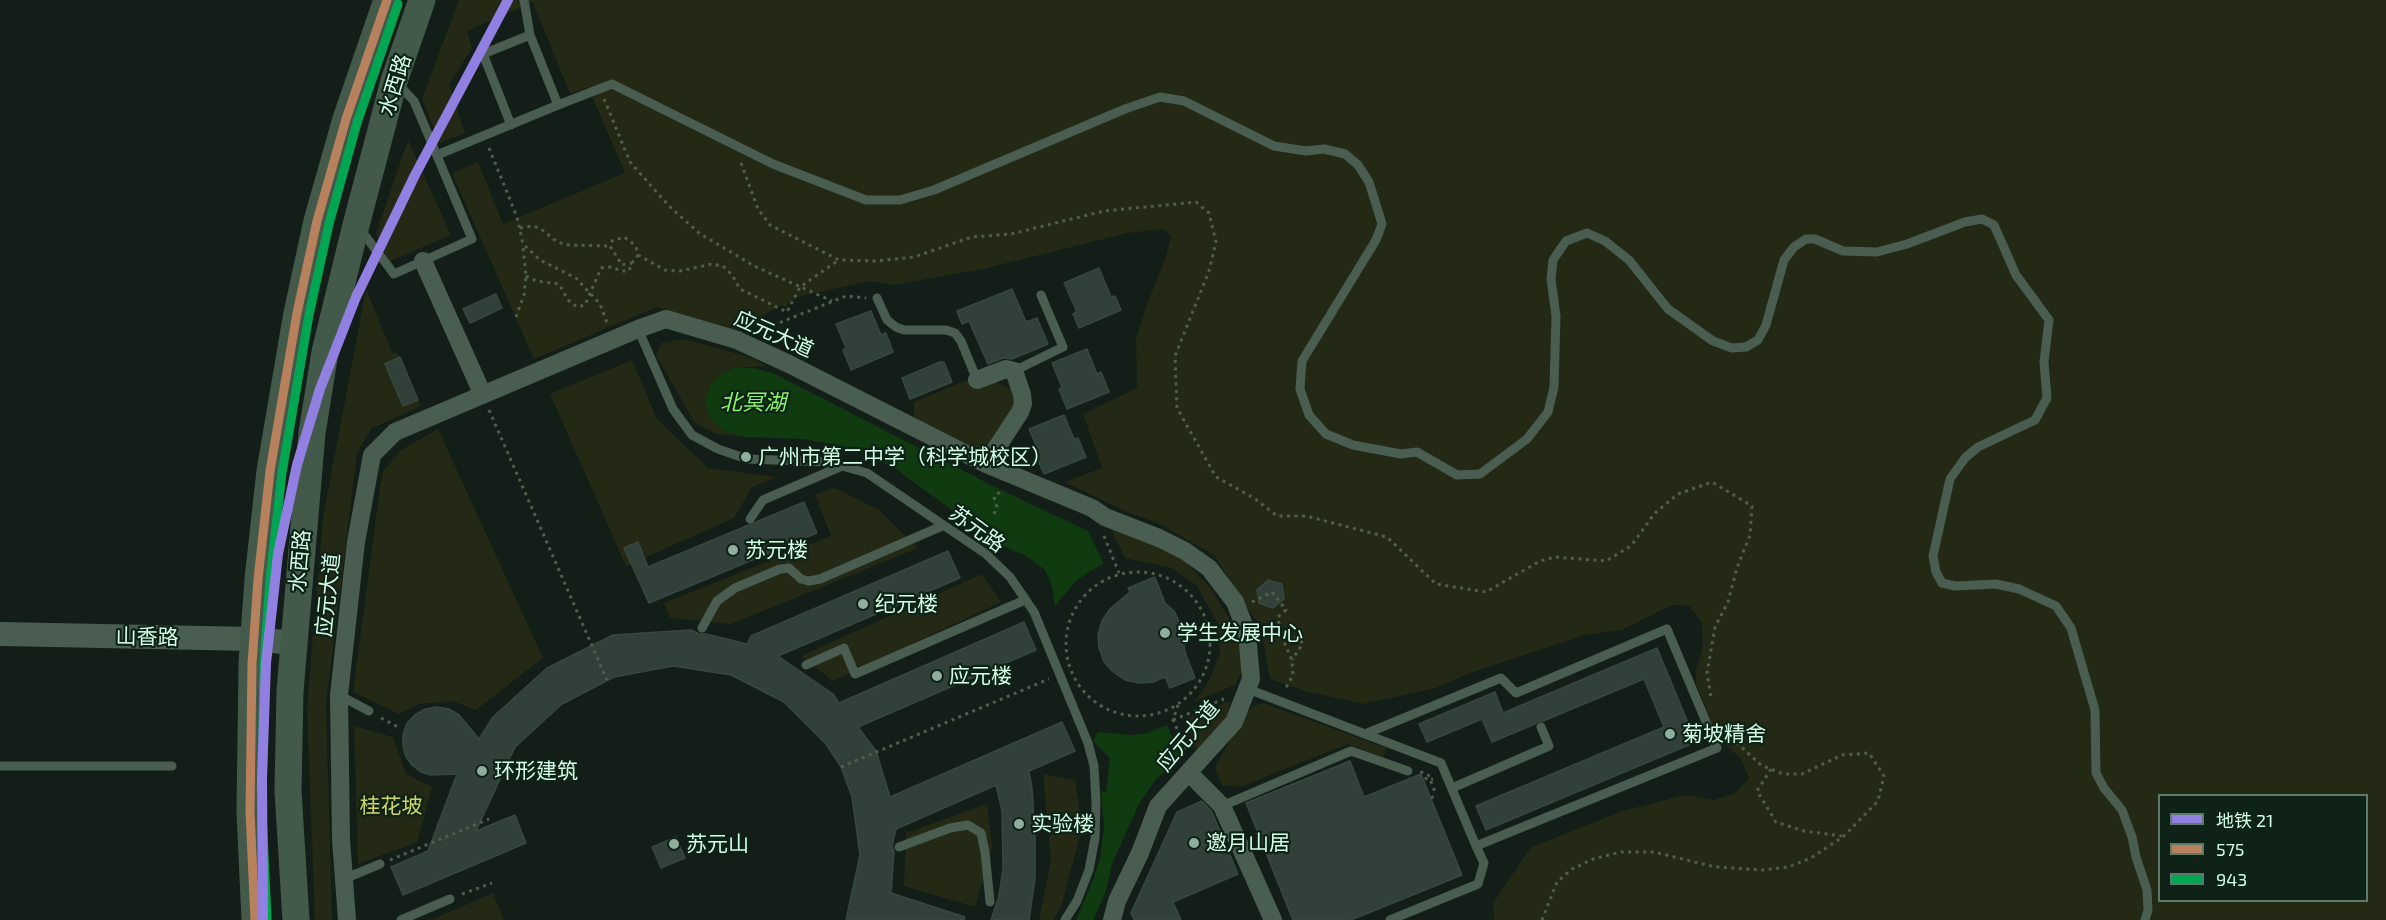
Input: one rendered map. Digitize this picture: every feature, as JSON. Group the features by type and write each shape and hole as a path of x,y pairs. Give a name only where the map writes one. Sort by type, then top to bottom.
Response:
{"main road":[{"name":"水西路","path":"255,920 250,812 253,639 270,471 297,313 317,221 339,142 387,0"},
{"name":"水西路","path":"296,920 288,791 293,643 312,433 325,352 356,225 394,81 422,0"}],"street":[{"path":"423,261 483,395"},
{"name":"应元大道","path":"347,920 339,695 356,542 372,456 395,432 638,328 666,319 737,340 986,464 1092,508 1105,517 1159,538 1185,551 1209,568 1234,602 1247,633 1251,680 1234,722 1158,806 1140,853 1117,901 1112,920"},
{"path":"977,380 1006,369 1014,371 1023,394 1023,404 986,464"},
{"name":"山香路","path":"0,634 253,639 293,643"},
{"path":"1191,770 1222,806 1273,920"}],"lane":[{"path":"524,0 530,35 558,105"},
{"path":"511,125 483,54 530,35"},
{"path":"356,225 394,274 472,239 414,101 394,81"},
{"path":"437,155 612,84 773,164 866,200 900,200 934,190 1160,96 1184,101 1274,146 1306,151 1324,149 1345,154 1358,165 1369,182 1382,224 1376,240 1302,361 1300,389 1309,415 1326,434 1353,446 1401,454 1417,452 1457,475 1480,474 1527,439 1548,412 1554,387 1556,316 1551,279 1553,260 1566,241 1587,233 1605,240 1629,260 1668,309 1713,341 1732,348 1746,347 1758,340 1767,325 1784,260 1794,247 1806,239 1815,239 1844,251 1877,252 1907,244 1965,222 1982,219 1994,225 2016,275 2049,320 2044,362 2047,398 2035,420 1978,447 1965,458 1950,479 1933,556 1936,572 1942,583 1956,586 1996,584 2019,589 2056,606 2071,628 2095,710 2096,773 2104,788 2122,810 2147,890 2148,910 2145,920"},
{"path":"1014,371 1063,347 1041,295"},
{"path":"877,298 888,320 896,327 904,330 946,330 956,333 977,380"},
{"name":"苏元路","path":"638,328 673,409 692,435 718,449 747,459 828,462 867,473 986,554 1010,577 1034,612 1088,743 1094,766 1095,838 1089,870 1077,901 1065,920"},
{"path":"750,519 763,500 842,466"},
{"path":"702,627 717,601 725,593 744,584 780,569 789,568 801,579 809,581 820,579 942,526"},
{"path":"806,664 844,648 855,675 1025,600"},
{"path":"1365,734 1501,678 1516,693 1666,629 1717,748 1476,846"},
{"path":"1525,688 1529,699"},
{"path":"1248,689 1441,763 1484,863 1478,884 1390,920"},
{"path":"339,695 369,711"},
{"path":"1452,788 1549,746 1541,727"},
{"path":"1222,806 1351,751 1408,771"},
{"path":"0,766 172,766"},
{"path":"899,847 950,828 968,825 981,833 990,902"},
{"path":"344,879 380,864"},
{"path":"401,920 450,898"}],"path":[{"path":"600,89 630,162 669,206 699,233 754,267 832,301"},
{"path":"485,136 520,228 523,244 526,276 524,295 516,317"},
{"path":"520,228 531,226 540,228 557,242 569,245 610,246"},
{"path":"610,246 612,241 624,237 636,247 638,255 665,270 680,271 712,264 723,266 732,275 740,289 787,312 800,287 839,260"},
{"path":"523,244 540,260 576,278 600,304 613,339"},
{"path":"610,246 622,265 632,262"},
{"path":"526,276 536,281 559,284 568,300 577,307 585,305 601,268 612,267 621,271 629,271 638,255"},
{"path":"737,340 846,296 877,298"},
{"path":"483,395 607,680"},
{"path":"994,514 997,507 994,497 1005,487"},
{"path":"1092,508 1119,573"},
{"path":"1119,573 1157,574 1172,580 1198,601 1206,616 1211,648 1208,665 1201,680 1191,694 1178,704 1159,713 1138,717 1117,713 1098,704 1082,690 1070,671 1066,651 1067,630 1074,610 1086,593 1119,573"},
{"path":"1234,602 1251,602 1272,592 1286,610 1278,617 1280,633 1292,660 1293,675 1287,686 1267,696"},
{"path":"1280,633 1292,635 1303,643 1292,660"},
{"path":"841,767 1059,675"},
{"path":"1173,720 1248,689"},
{"path":"1178,704 1173,720 1191,770"},
{"path":"369,711 398,727"},
{"path":"1771,769 1757,791 1776,822 1804,831 1844,836"},
{"path":"1428,774 1436,795 1431,798"},
{"path":"1542,920 1557,882 1572,869 1593,859 1621,852 1654,852 1715,867 1763,870 1788,867 1811,858 1844,836 1878,801"},
{"path":"380,864 489,819"},
{"path":"450,898 492,883"}],"green space":[{"path":"459,0 2386,0 2386,920 1494,920 1493,903 1531,847 1623,811 1684,795 1714,800 1736,793 1749,778 1741,759 1724,744 1714,729 1696,683 1696,669 1703,646 1702,623 1689,606 1672,605 1622,630 1585,635 1470,673 1436,688 1363,704 1305,691 1270,679 1261,629 1214,555 1158,523 1127,512 1064,482 1102,468 1083,414 1137,388 1136,339 1166,257 1171,236 1163,229 1128,233 983,269 893,285 870,281 801,296 789,302 786,307 782,305 732,331 657,307 534,359 452,173 478,162 503,224 625,173 588,87 570,94 533,2 467,31 472,48 449,85 465,133 440,143 422,99"},
{"path":"408,140 451,235 388,262 376,233"},
{"path":"366,289 393,354 397,352 421,406 371,429 357,454 326,703 332,920 315,920 307,708 323,518"},
{"path":"684,339 749,357 767,366 733,368 720,375 710,387 705,402 724,431 745,437 716,434 695,423 656,355 661,343"},
{"path":"632,360 657,419 708,468 777,477 752,487 734,518 626,566 550,394"},
{"path":"967,380 973,389 996,382 1015,391 1015,403 984,452 914,420 914,402"},
{"path":"438,429 543,658 476,710 452,701 419,704 399,714 353,692 382,473 401,450"},
{"path":"835,488 879,510 918,548 731,624 670,618 664,603 831,536 815,494"},
{"path":"1108,523 1173,549 1209,586 1236,630 1243,670 1235,685 1194,702 1208,683 1220,653 1217,622 1197,586 1172,568 1125,558"},
{"path":"982,574 1001,602 833,681 801,656"},
{"path":"1230,701 1227,720 1197,753 1185,719"},
{"path":"1263,703 1386,748 1384,758 1348,744 1240,787 1222,785 1215,770 1217,763 1246,713 1254,706"},
{"name":"桂花坡","path":"354,726 393,737 406,774 432,787 417,842 358,864"},
{"path":"1043,774 1075,780 1082,828 1061,907 1053,920 1039,920 1051,860"},
{"path":"987,804 992,847 975,907 904,886 906,833"},
{"path":"493,893 504,920 431,920"}],"water":[{"name":"北冥湖","path":"733,368 753,368 773,373 999,489 1088,531 1104,564 1075,582 1055,606 1052,586 1045,570 1023,554 987,536 896,469 867,454 837,445 803,439 745,437 724,431 710,418 705,402 710,386 720,375"},
{"path":"1167,725 1181,758 1156,779 1139,804 1112,864 1105,894 1093,920 1076,920 1100,858 1104,828 1101,790 1106,793 1110,758 1093,741 1098,732 1133,735 1148,733"}],"building":[{"path":"1099,268 1111,297 1115,296 1121,310 1079,328 1073,314 1077,312 1064,283"},
{"path":"1012,289 1026,322 1037,318 1048,344 1012,359 1003,358 988,364 969,321 962,324 957,311"},
{"path":"496,294 502,308 470,323 463,309"},
{"path":"871,311 881,335 886,333 893,352 851,370 843,350 846,348 836,324"},
{"path":"1087,349 1097,374 1101,372 1109,392 1067,409 1059,389 1062,387 1052,363"},
{"path":"400,357 418,400 403,406 385,364"},
{"path":"944,362 952,382 910,399 902,378"},
{"path":"1064,415 1074,439 1078,438 1086,457 1044,474 1035,454 1039,452 1029,429"},
{"name":"苏元楼","path":"804,502 817,533 649,603 624,548 638,542 648,567"},
{"path":"948,551 960,578 778,656 833,694 839,703 1024,622 1036,650 858,727 876,751 890,797 1062,722 1075,751 1029,771 1035,839 1035,878 1029,920 991,920 999,896 1003,868 1002,811 996,785 896,829 892,846 894,852 891,893 965,917 964,920 846,920 860,855 852,797 841,767 826,744 784,702 731,675 673,666 614,677 562,704 515,747 476,831 515,815 526,843 403,895 391,867 428,851 457,774 431,775 421,772 406,757 403,735 407,723 415,715 425,709 437,707 449,709 459,715 479,739 493,717 547,668 613,635 691,630 699,634 747,644 751,636"},
{"name":"学生发展中心","path":"1155,577 1165,603 1174,611 1181,625 1185,652 1195,678 1170,688 1165,677 1153,682 1139,683 1125,680 1104,662 1099,648 1098,634 1102,621 1110,609 1130,592 1128,588"},
{"path":"1268,580 1282,584 1284,599 1273,608 1259,603 1257,590"},
{"name":"菊坡精舍","path":"1657,648 1696,742 1486,830 1476,806 1664,727 1644,679 1492,742 1482,719 1427,742 1419,724 1495,692 1503,713"},
{"path":"1350,761 1364,797 1421,774 1462,875 1351,920 1293,920 1246,803"},
{"name":"邀月山居","path":"1202,801 1212,812 1238,874 1173,902 1181,920 1134,920 1131,913 1177,812"},
{"path":"676,837 685,858 661,868 652,847"}],"metro line":[{"name":"21","path":"263,920 262,778 266,663 278,554 297,465 320,389 356,297 415,175 508,0"}],"transit line":[{"name":"575","path":"255,920 250,812 252,664 258,579 270,471 297,313 317,221 346,119 387,0"},
{"name":"943","path":"267,919 262,812 264,665 270,580 282,473 309,315 329,224 357,123 398,4"}],"place":[{"name":"广州市第二中学（科学城校区）","path":"746,457"},
{"name":"苏元楼","path":"733,550"},
{"name":"纪元楼","path":"863,604"},
{"name":"学生发展中心","path":"1165,633"},
{"name":"应元楼","path":"937,676"},
{"name":"菊坡精舍","path":"1670,734"},
{"name":"环形建筑","path":"482,771"},
{"name":"实验楼","path":"1019,824"},
{"name":"邀月山居","path":"1194,843"},
{"name":"苏元山","path":"674,844"}]}
